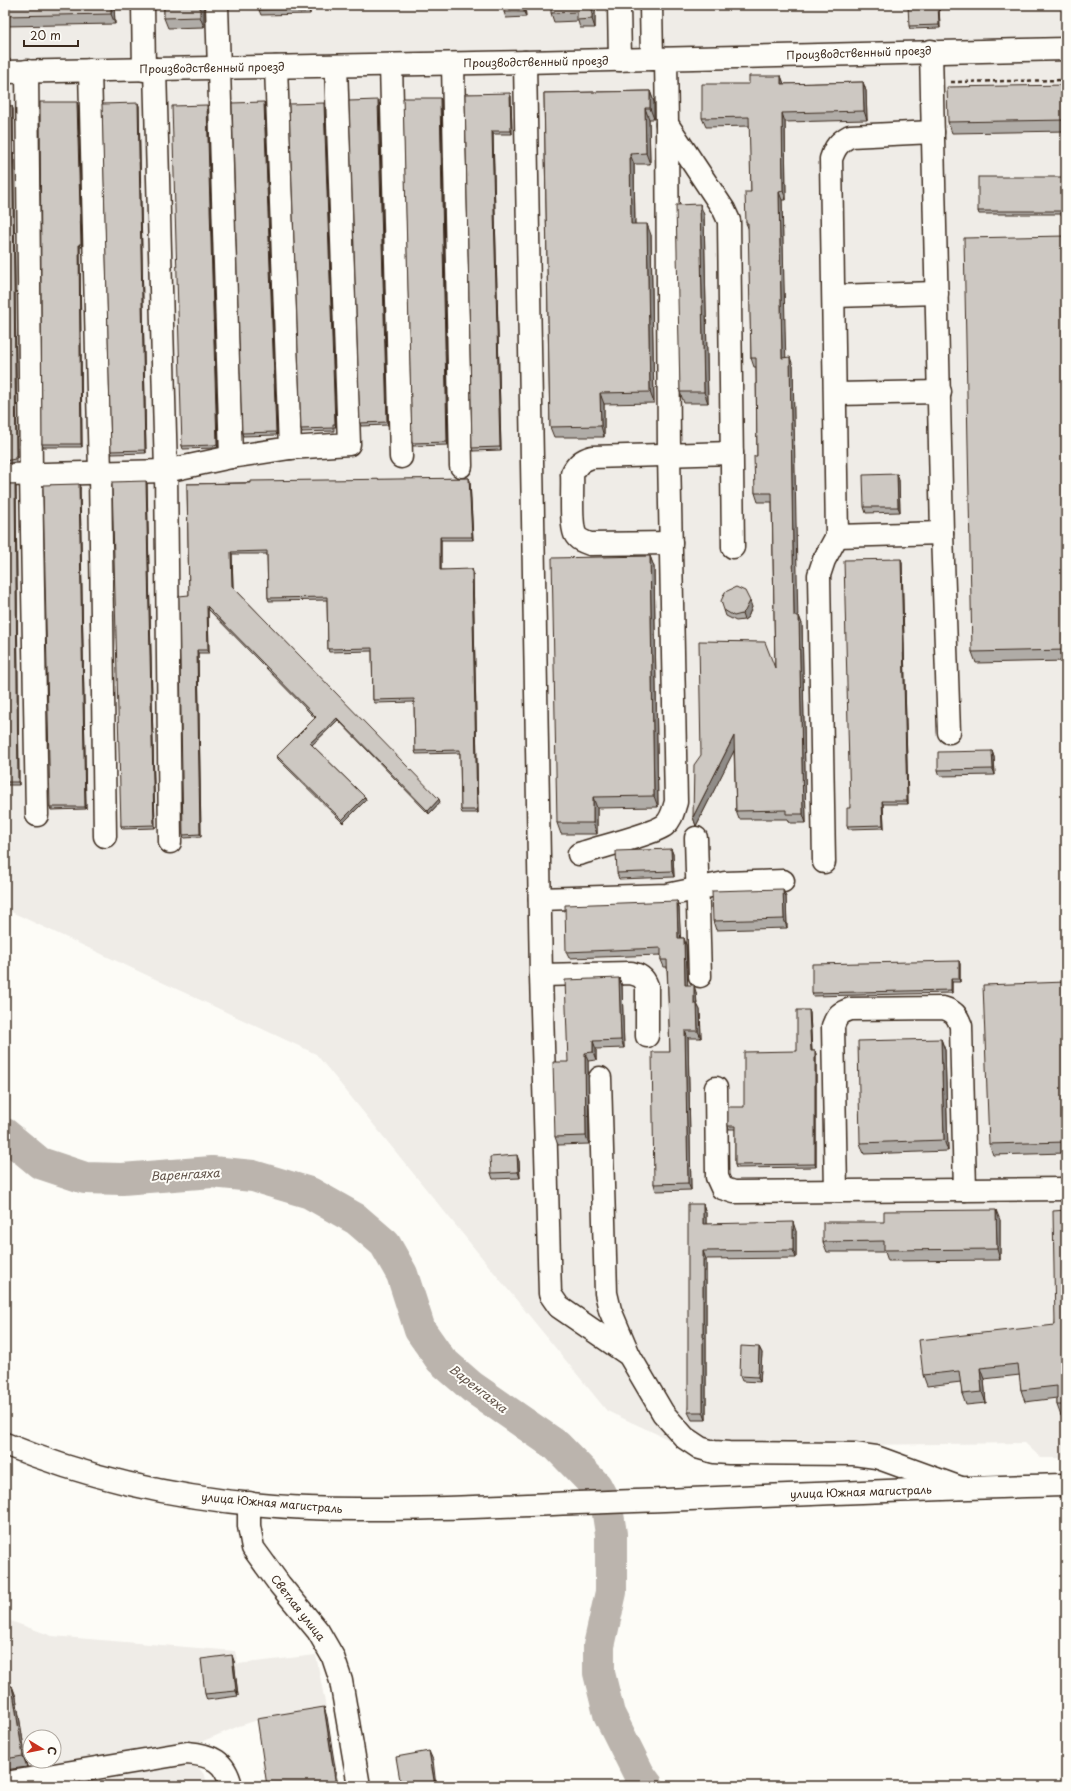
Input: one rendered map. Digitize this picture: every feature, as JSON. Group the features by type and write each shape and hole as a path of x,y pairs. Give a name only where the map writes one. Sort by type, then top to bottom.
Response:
{"main road":[{"path":"143,5 150,70 166,471 170,842"},
{"path":"217,5 231,457"},
{"path":"619,5 620,60"},
{"path":"579,854 664,826 671,818 676,802 669,454 667,124 651,5"},
{"name":"Производственный проезд","path":"5,72 453,64 1066,48"},
{"path":"931,52 940,392 942,533 949,732"},
{"path":"525,62 540,899 550,1294 559,1308 629,1356"},
{"path":"453,64 461,466"},
{"path":"391,65 401,457"},
{"path":"5,475 166,471 231,457 290,448 349,444 336,66"},
{"path":"276,67 290,448"},
{"path":"90,70 100,473 105,836"},
{"path":"27,72 31,475 37,815"},
{"path":"667,124 724,210 729,220 733,547"},
{"path":"824,862 819,575 824,560 838,536 831,159 835,148 841,141 850,136 933,132"},
{"path":"834,296 937,293"},
{"path":"836,394 940,392"},
{"path":"671,543 590,544 582,542 575,534 572,474 575,467 582,460 592,457 732,453"},
{"path":"838,536 942,533"},
{"path":"696,838 700,976"},
{"path":"540,899 666,895 725,883 783,881"},
{"path":"542,975 631,972 639,975 645,980 647,986 647,1036"},
{"path":"836,1191 833,1026 836,1018 842,1011 851,1009 943,1008 952,1010 958,1017 961,1026 965,1190"},
{"path":"600,1078 607,1298 610,1310 629,1356 663,1413 684,1438 700,1448 714,1452 854,1454 876,1457 962,1488"},
{"path":"716,1088 717,1177 722,1188 734,1192 1066,1189"},
{"name":"улица Южная магистраль","path":"5,1444 74,1470 112,1480 179,1494 249,1503 355,1509 656,1501 1066,1484"},
{"name":"Светлая улица","path":"249,1503 250,1532 254,1548 280,1585 318,1631 332,1657 341,1681 359,1786"},
{"path":"5,1783 188,1753 202,1754 216,1760 225,1771 231,1786"}],"path":[{"path":"932,82 1066,80"}],"shaded area":[{"path":"5,5 1066,5 1066,1458 1041,1458 1025,1443 685,1447 607,1411 316,1054 5,909"},
{"path":"5,1619 52,1636 235,1651 238,1664 316,1655 326,1708 270,1716 239,1726 201,1742 62,1765 62,1729 22,1729 22,1769 36,1769 5,1774"},
{"path":"183,1763 199,1768 205,1776 208,1786 54,1786"}],"building":[{"path":"5,5 111,5 111,14 5,16"},
{"path":"164,5 200,5 200,17 164,18"},
{"path":"259,5 308,5 308,8 259,10"},
{"path":"504,5 524,5 524,12 504,12"},
{"path":"551,5 592,5 592,19 577,20 577,12 551,13"},
{"path":"908,5 938,5 939,25 909,26"},
{"path":"749,76 781,76 781,84 863,82 864,111 782,113 783,191 779,192 782,358 790,357 794,616 799,616 803,814 786,814 786,810 736,811 734,736 693,817 694,765 701,755 699,641 765,642 775,668 772,493 755,493 754,456 757,456 756,358 751,358 748,223 746,223 745,192 751,192 749,117 702,118 702,84 749,84"},
{"path":"1066,85 1066,120 948,122 947,87"},
{"path":"650,91 650,108 645,108 646,153 630,154 631,224 647,224 650,392 600,393 601,426 550,427 544,93"},
{"path":"510,93 511,131 492,131 500,447 472,448 465,94"},
{"path":"403,98 440,98 447,442 412,443"},
{"path":"378,100 387,422 360,423 349,101"},
{"path":"40,102 77,102 81,244 79,244 81,444 42,444"},
{"path":"264,102 276,432 242,433 232,103"},
{"path":"138,103 145,450 111,451 102,104"},
{"path":"324,103 335,424 333,424 333,428 301,429 289,104"},
{"path":"207,105 217,444 182,446 172,106"},
{"path":"5,106 12,106 16,456 15,459 5,461"},
{"path":"978,177 1065,177 1065,211 978,211"},
{"path":"700,204 704,392 680,392 676,205"},
{"path":"1066,236 1066,650 972,652 964,238"},
{"path":"897,474 898,507 864,507 863,475"},
{"path":"469,478 472,537 440,537 440,570 472,569 477,810 461,810 460,750 415,751 414,699 373,700 372,648 328,649 327,597 268,598 267,551 231,552 232,586 439,799 428,811 337,718 310,743 365,797 342,820 277,756 316,717 207,606 208,650 197,650 200,834 183,835 179,596 189,595 187,484 251,483 251,481"},
{"path":"146,481 154,825 121,826 112,482"},
{"path":"5,484 15,484 18,782 5,782"},
{"path":"79,484 85,807 50,807 43,485"},
{"path":"650,556 654,796 593,797 593,823 557,823 552,558"},
{"path":"901,559 907,801 882,801 883,825 847,826 847,808 850,808 844,560"},
{"path":"736,587 745,591 750,601 742,614 734,616 724,610 721,601 725,592"},
{"path":"992,751 993,769 938,770 938,752"},
{"path":"671,849 672,871 617,873 616,851"},
{"path":"783,889 784,919 713,921 712,891"},
{"path":"677,901 678,938 684,938 685,985 694,985 694,1004 697,1004 698,1031 685,1031 688,1183 654,1184 652,1052 670,1052 667,960 661,960 661,948 566,952 565,905"},
{"path":"959,961 959,979 951,979 951,990 812,993 812,964"},
{"path":"619,978 621,1040 593,1041 593,1052 585,1053 586,1136 555,1137 553,1062 568,1062 565,980"},
{"path":"1066,982 1066,1142 989,1144 983,985"},
{"path":"797,1010 809,1010 811,1051 815,1051 815,1164 735,1165 735,1126 728,1126 728,1107 744,1107 744,1052 797,1051"},
{"path":"941,1039 944,1140 860,1143 858,1041"},
{"path":"517,1155 518,1172 491,1173 490,1157"},
{"path":"688,1204 703,1204 703,1224 793,1222 793,1250 703,1251 703,1412 688,1412"},
{"path":"996,1210 997,1249 884,1250 884,1241 823,1242 823,1222 884,1222 884,1211"},
{"path":"1066,1210 1066,1405 1057,1405 1057,1386 1021,1390 1018,1364 980,1368 982,1392 962,1394 959,1371 923,1375 919,1340 1055,1325 1053,1211"},
{"path":"741,1346 759,1347 758,1377 740,1376"},
{"path":"232,1655 236,1691 205,1694 201,1659"},
{"path":"12,1686 22,1756 5,1759 5,1687"},
{"path":"324,1707 336,1786 267,1786 257,1718"},
{"path":"429,1751 435,1786 401,1786 396,1757"}],"waterway":[{"name":"Варенгаяха","path":"5,1134 40,1163 85,1178 122,1179 212,1172 253,1176 310,1193 356,1219 385,1244 402,1274 420,1330 441,1360 472,1387 557,1446 596,1486 607,1507 611,1534 611,1592 599,1646 599,1673 609,1714 639,1774 648,1786"}]}
